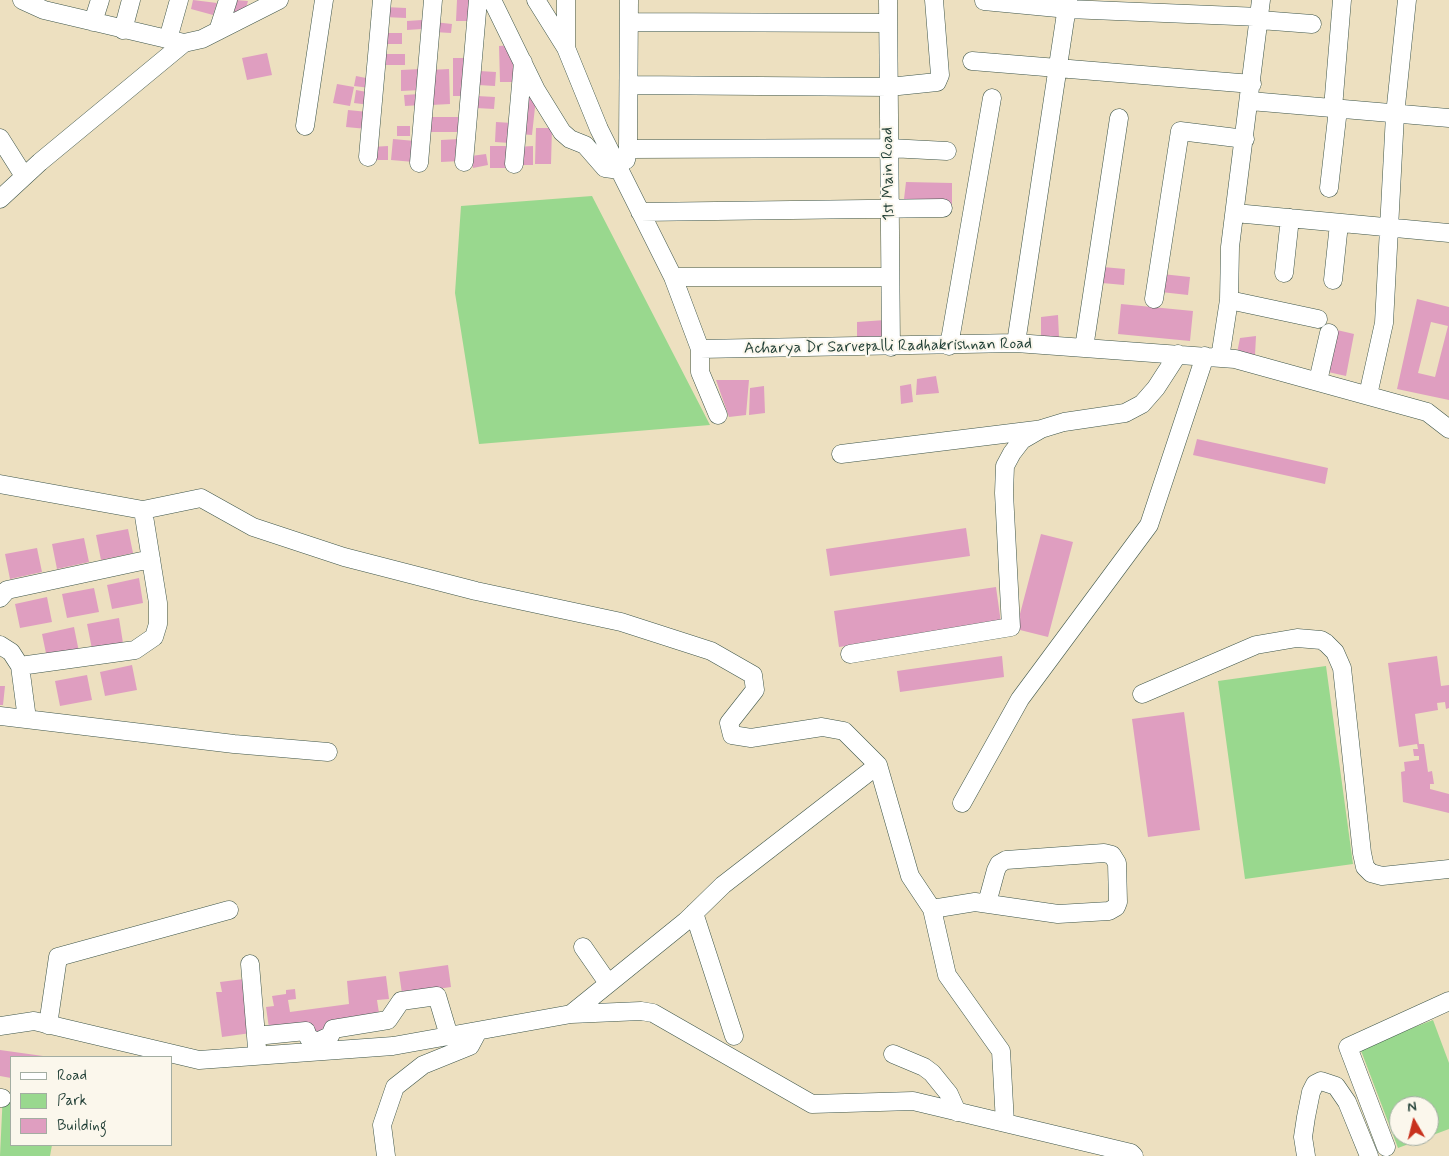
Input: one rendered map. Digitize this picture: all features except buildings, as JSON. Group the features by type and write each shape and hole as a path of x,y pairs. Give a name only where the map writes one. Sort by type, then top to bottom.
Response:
{"street":[{"path":"22,0 46,5 123,30 176,41 202,39 279,0"},
{"path":"94,22 100,0"},
{"path":"123,30 131,0"},
{"path":"0,199 176,41 179,0"},
{"path":"218,31 228,0"},
{"path":"305,126 324,0"},
{"path":"368,157 382,0"},
{"path":"419,163 432,0"},
{"path":"464,162 478,0"},
{"path":"492,0 536,90 565,136 585,145 605,168 621,174"},
{"path":"536,0 566,48 599,129 673,277 700,349 700,372 718,415"},
{"path":"566,0 566,48"},
{"path":"621,174 628,149 629,0"},
{"name":"1st Main Road","path":"888,0 891,347"},
{"path":"628,85 889,87 937,82 940,75 934,0"},
{"path":"984,0 1260,12 1312,24"},
{"path":"1329,188 1342,0"},
{"path":"1368,395 1384,323 1395,115 1407,0"},
{"path":"1016,343 1068,4"},
{"path":"962,803 1020,699 1149,525 1212,357 1229,300 1230,248 1260,12"},
{"path":"629,22 888,22"},
{"path":"972,61 1059,68 1251,93 1335,109 1449,118"},
{"path":"514,164 523,62"},
{"path":"949,346 992,98"},
{"path":"1084,348 1119,118"},
{"path":"1154,299 1180,131 1245,138"},
{"path":"0,138 24,176"},
{"path":"628,149 889,148 947,151"},
{"path":"640,212 943,208"},
{"path":"1234,213 1449,233"},
{"path":"1284,273 1290,218"},
{"path":"1333,280 1339,224"},
{"path":"673,277 890,277"},
{"path":"1229,300 1318,319"},
{"path":"1318,381 1329,333"},
{"name":"Acharya Dr Sarvepalli Radhakrishnan Road","path":"700,349 949,346 1016,343 1235,359 1427,412 1449,429"},
{"path":"841,454 1042,429 1064,422 1125,413 1142,404 1156,388 1178,354"},
{"path":"850,654 1011,627 1004,493 1005,466 1022,440 1042,429"},
{"path":"0,484 143,510 201,498 253,527 344,557 476,591 621,622 711,651 753,675 755,690 729,723 732,735 751,738 822,727 844,731 878,765 910,876 932,910 947,975 1001,1051 1005,1123"},
{"path":"20,666 135,650 154,637 158,624 158,603 143,510"},
{"path":"0,598 7,590 151,559"},
{"path":"1142,694 1256,645 1297,638 1321,640 1335,652 1342,668 1365,867 1371,873 1382,876 1449,869"},
{"path":"0,645 11,652 20,666 27,719"},
{"path":"0,716 234,744 328,752"},
{"path":"571,1014 694,913 723,885 878,765"},
{"path":"932,910 957,904 987,904 1058,914 1109,911 1116,907 1118,902 1117,863 1112,855 1104,853 1006,860 999,864 996,870 987,904"},
{"path":"48,1025 58,957 229,910"},
{"path":"694,913 734,1036"},
{"path":"583,947 608,983"},
{"path":"250,964 258,1056"},
{"path":"256,1036 306,1031 308,1038 317,1042 330,1036 333,1029 388,1020 400,1001 437,996 449,1036"},
{"path":"1386,1147 1348,1047 1449,1001"},
{"path":"0,1026 34,1021 199,1060 393,1046 571,1014 641,1011 653,1013 812,1104 914,1101 1005,1123 1101,1151 1132,1154"},
{"path":"386,1156 382,1125 395,1087 423,1065 470,1046 478,1030"},
{"path":"893,1054 924,1067 932,1073 949,1094 957,1112"},
{"path":"1306,1156 1303,1137 1306,1117 1311,1092 1315,1084 1321,1081 1330,1082 1336,1086 1348,1102 1369,1156"}],"green space":[{"path":"592,196 710,425 479,444 455,293 461,206"},
{"path":"1326,666 1353,864 1245,879 1218,681"},
{"path":"1433,1020 1449,1063 1449,1129 1439,1133 1439,1096 1389,1096 1389,1124 1360,1048"},
{"path":"3,1092 10,1094 10,1146 52,1146 50,1156 0,1156"}]}
